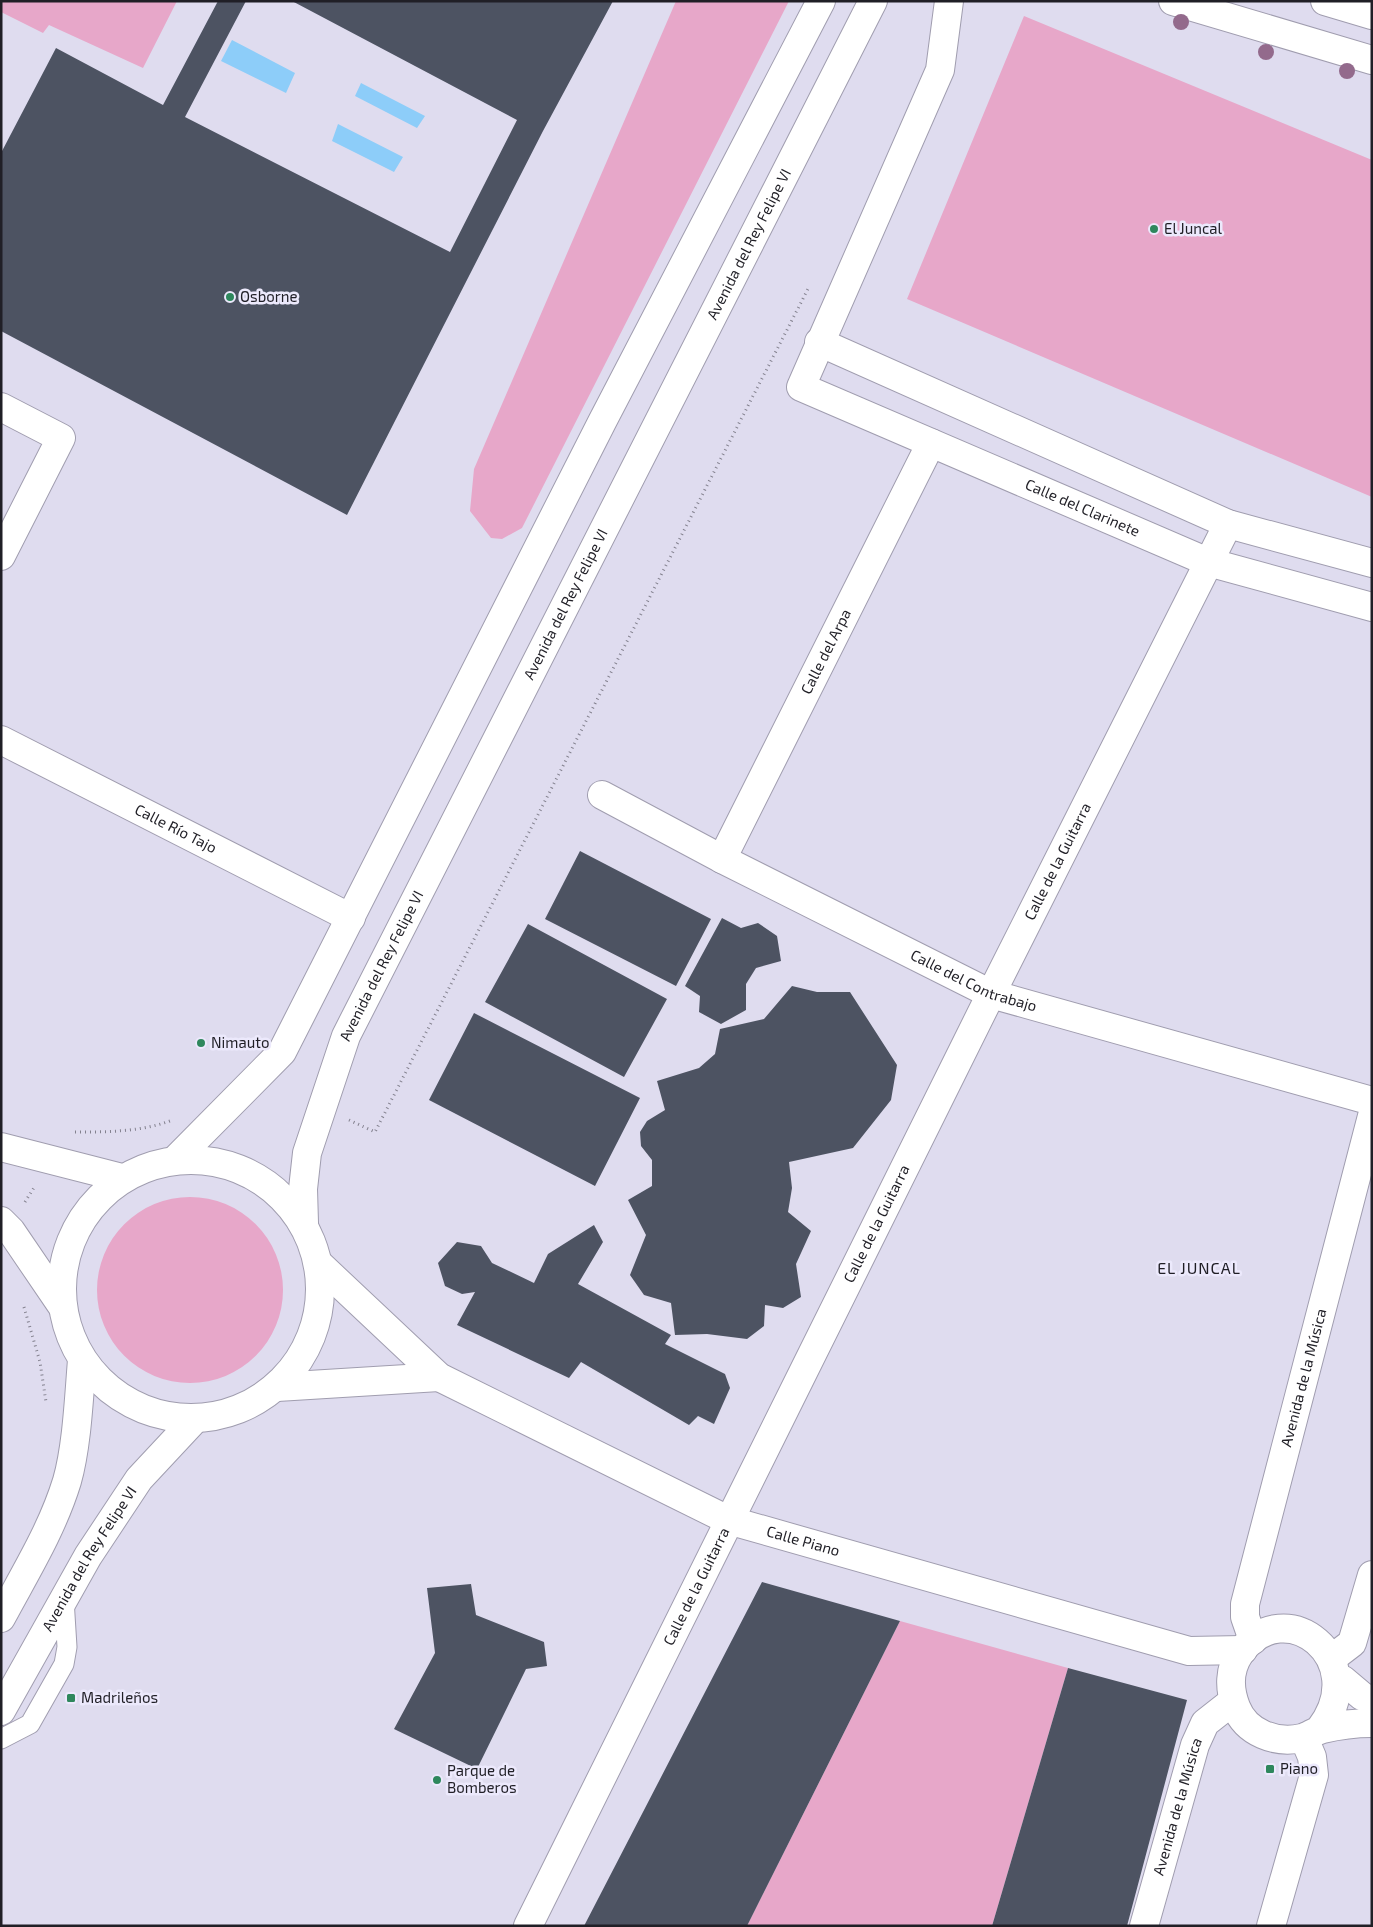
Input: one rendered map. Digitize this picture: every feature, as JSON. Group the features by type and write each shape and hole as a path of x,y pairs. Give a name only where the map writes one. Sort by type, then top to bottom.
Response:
{"street":[{"path":"175,1160 282,1052 598,430 821,1"},
{"name":"Avenida del Rey Felipe VI","path":"304,1223 303,1189 307,1153 346,1036 873,1"},
{"path":"949,1 940,70 818,342 1228,524 1372,563"},
{"path":"1173,1 1372,60"},
{"path":"1325,1 1372,15"},
{"name":"Calle del Clarinete","path":"818,342 801,387 1208,562 1372,607"},
{"path":"1,407 61,438 1,556"},
{"name":"Calle del Arpa","path":"722,859 931,443"},
{"name":"Calle de la Guitarra","path":"528,1926 728,1520 1228,524"},
{"name":"Calle Río Tajo","path":"1,740 351,918"},
{"name":"Calle del Contrabajo","path":"602,795 722,859 991,994 1372,1101"},
{"name":"Avenida de la Música","path":"1248,1645 1245,1604 1372,1116"},
{"path":"1,1147 122,1178"},
{"path":"175,1160 213,1161 249,1172 280,1194 304,1223 320,1266 320,1310 306,1352 277,1387 239,1410 195,1419 151,1413 112,1392 82,1360 69,1334 62,1306 62,1268 73,1233 94,1202 122,1178 148,1166 175,1160"},
{"path":"1,1221 11,1231 62,1306"},
{"path":"320,1266 439,1377"},
{"path":"1,1618 12,1584 41,1546 67,1480 78,1410 82,1360"},
{"path":"277,1387 439,1377"},
{"name":"Calle Piano","path":"439,1377 728,1520 1189,1651 1214,1668 1232,1694 1238,1713 1250,1728 1267,1737 1285,1740 1353,1723 1372,1722"},
{"name":"Avenida del Rey Felipe VI","path":"1,1711 88,1556 139,1479 195,1419"},
{"path":"1271,1926 1314,1775 1312,1734 1333,1716 1341,1698 1339,1668 1352,1642 1372,1575"},
{"name":"Calle Piano","path":"1189,1651 1248,1645 1261,1634 1278,1628 1297,1629 1314,1635 1328,1646 1339,1668 1362,1696 1372,1701"},
{"path":"1232,1694 1230,1678 1235,1660 1248,1645"},
{"name":"Avenida de la Música","path":"1144,1926 1195,1745 1204,1724 1232,1694"}],"lane":[{"path":"1,1739 30,1724 64,1664 67,1647 64,1598"}],"path":[{"path":"23,1306 40,1362 46,1406"}],"shaded area":[{"path":"1,1 177,1 143,68 49,25 43,33 1,12"},
{"path":"676,1 789,1 522,528 502,539 491,538 470,511 474,469"},
{"name":"El Juncal","path":"1024,16 1372,160 1372,497 907,299"},
{"path":"199,1197 226,1204 242,1212 256,1224 268,1238 276,1254 282,1272 282,1308 276,1326 268,1342 256,1356 242,1368 226,1376 208,1382 181,1383 154,1376 138,1368 112,1342 98,1308 97,1281 104,1254 112,1238 138,1212 172,1198"},
{"path":"900,1621 1068,1668 992,1926 747,1926"}],"water":[{"path":"232,40 295,73 286,93 221,61"},
{"path":"361,83 425,116 417,128 355,96"},
{"path":"338,124 403,157 394,172 332,141"}],"building":[{"name":"Osborne","path":"218,1 246,1 185,117 450,252 517,120 292,1 613,1 543,131 347,515 1,331 1,153 56,48 163,105"},
{"path":"580,851 711,919 676,986 545,919"},
{"path":"722,918 741,928 758,923 777,936 781,961 756,968 746,984 746,1010 721,1024 699,1012 700,996 685,986"},
{"path":"528,924 667,999 624,1077 485,1002"},
{"path":"792,986 817,992 850,992 897,1065 891,1100 853,1148 789,1162 792,1188 788,1212 811,1231 796,1264 801,1297 783,1308 765,1305 764,1326 747,1339 707,1334 675,1335 671,1303 644,1295 630,1275 646,1235 628,1200 652,1186 652,1160 641,1146 640,1132 647,1121 665,1110 657,1081 699,1068 715,1054 720,1029 764,1019"},
{"path":"474,1013 640,1098 595,1186 429,1100"},
{"path":"594,1225 603,1242 578,1284 671,1335 665,1344 725,1374 730,1388 714,1424 698,1416 689,1425 581,1362 569,1378 457,1325 475,1292 462,1294 445,1286 438,1263 457,1242 481,1246 492,1263 534,1283 548,1254"},
{"path":"762,1582 900,1621 747,1926 584,1926"},
{"path":"471,1584 476,1615 544,1642 547,1666 526,1669 477,1769 394,1729 435,1653 427,1588"},
{"path":"1068,1668 1187,1700 1127,1926 992,1926"}],"place":[{"name":"El Juncal","path":"1154,229"},
{"name":"Osborne","path":"230,297"},
{"name":"Nimauto","path":"201,1043"},
{"name":"Madrileños","path":"71,1698"},
{"name":"Piano","path":"1270,1769"},
{"name":"Parque de Bomberos","path":"437,1780"}],"district":[{"name":"EL JUNCAL","path":"1199,1268"}]}
